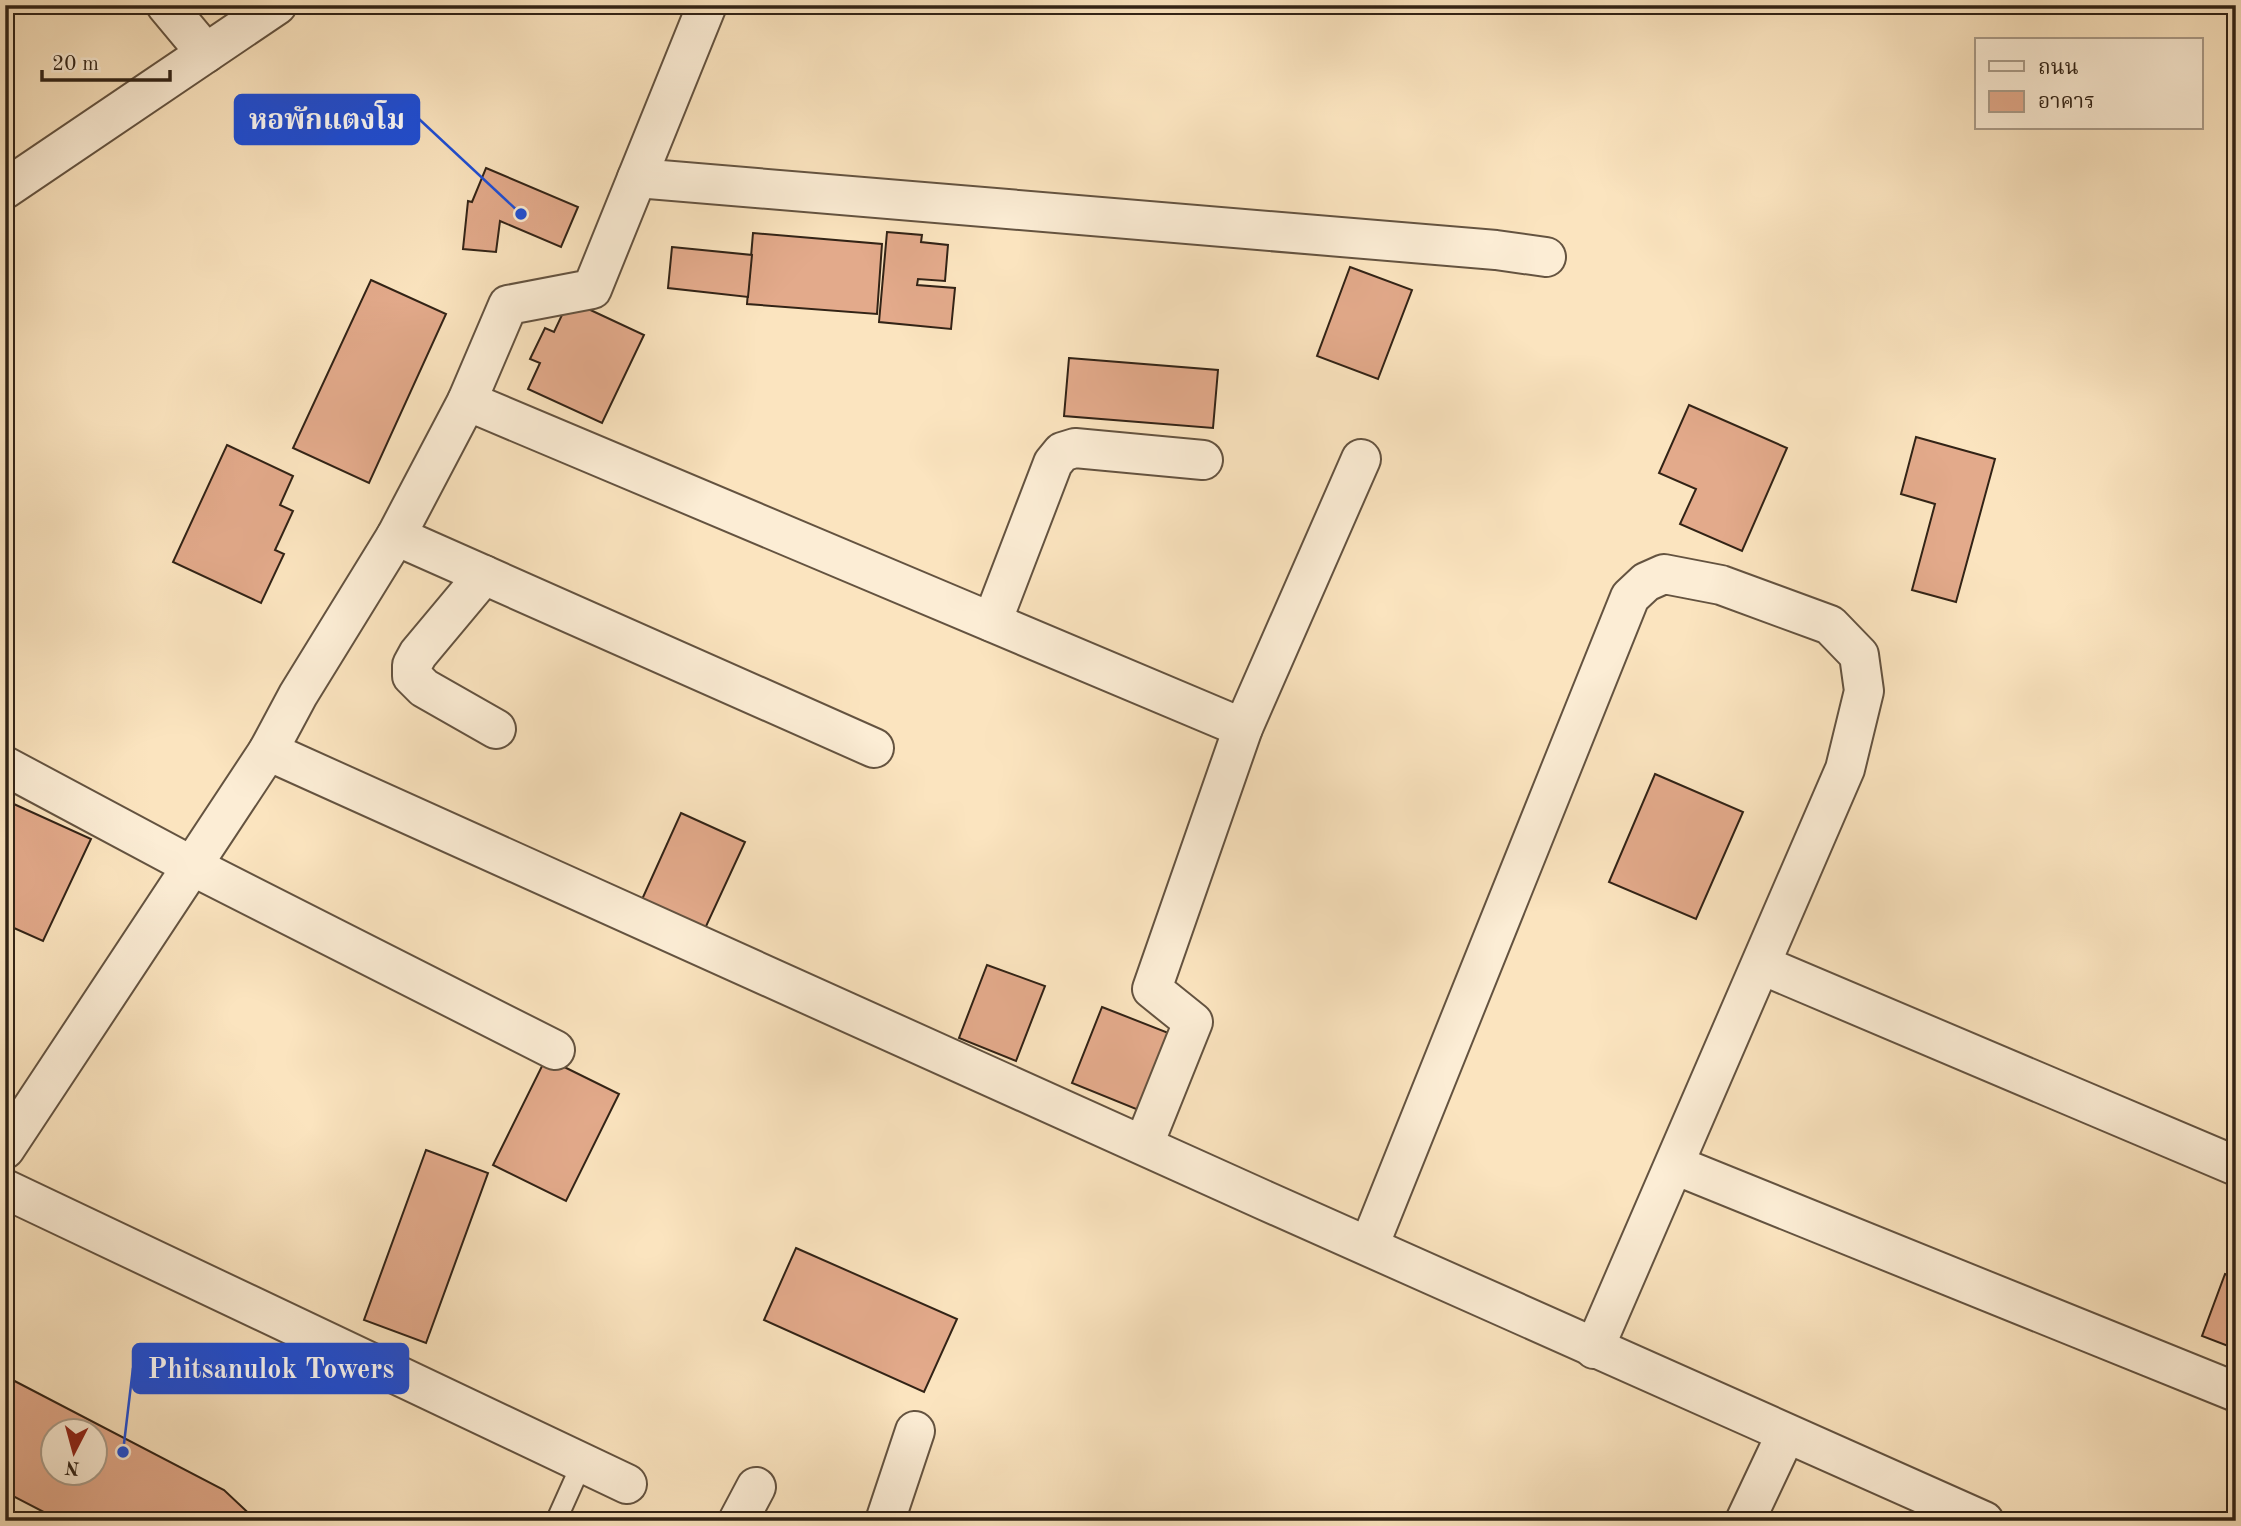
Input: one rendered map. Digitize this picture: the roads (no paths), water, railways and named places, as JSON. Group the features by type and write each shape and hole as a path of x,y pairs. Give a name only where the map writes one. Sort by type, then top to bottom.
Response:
{"street":[{"path":"166,5 206,53"},
{"path":"5,189 277,5"},
{"path":"5,1149 268,751 298,695 396,536 467,401 508,305 592,289 707,5"},
{"path":"637,178 1482,248 1546,257"},
{"path":"467,401 1243,727"},
{"path":"992,622 1053,463 1062,452 1075,448 1202,460"},
{"path":"1144,1144 1193,1022 1152,989 1243,727 1360,459"},
{"path":"396,536 874,748"},
{"path":"484,575 418,654 412,665 412,676 424,688 496,729"},
{"path":"1369,1246 1630,597 1646,582 1664,575 1721,585 1830,625 1859,654 1864,691 1845,769 1594,1349"},
{"path":"268,751 1594,1349 1984,1521"},
{"path":"5,766 192,866 555,1051"},
{"path":"1762,965 2236,1166"},
{"path":"1675,1165 2236,1392"},
{"path":"5,1189 627,1484"},
{"path":"885,1521 915,1431"},
{"path":"1745,1521 1786,1434"},
{"path":"738,1521 755,1487"}],"lane":[{"path":"556,1521 583,1463"}],"place":[{"name":"หอพักแตงโม","path":"521,214"},
{"name":"Phitsanulok Towers","path":"123,1452"}]}
